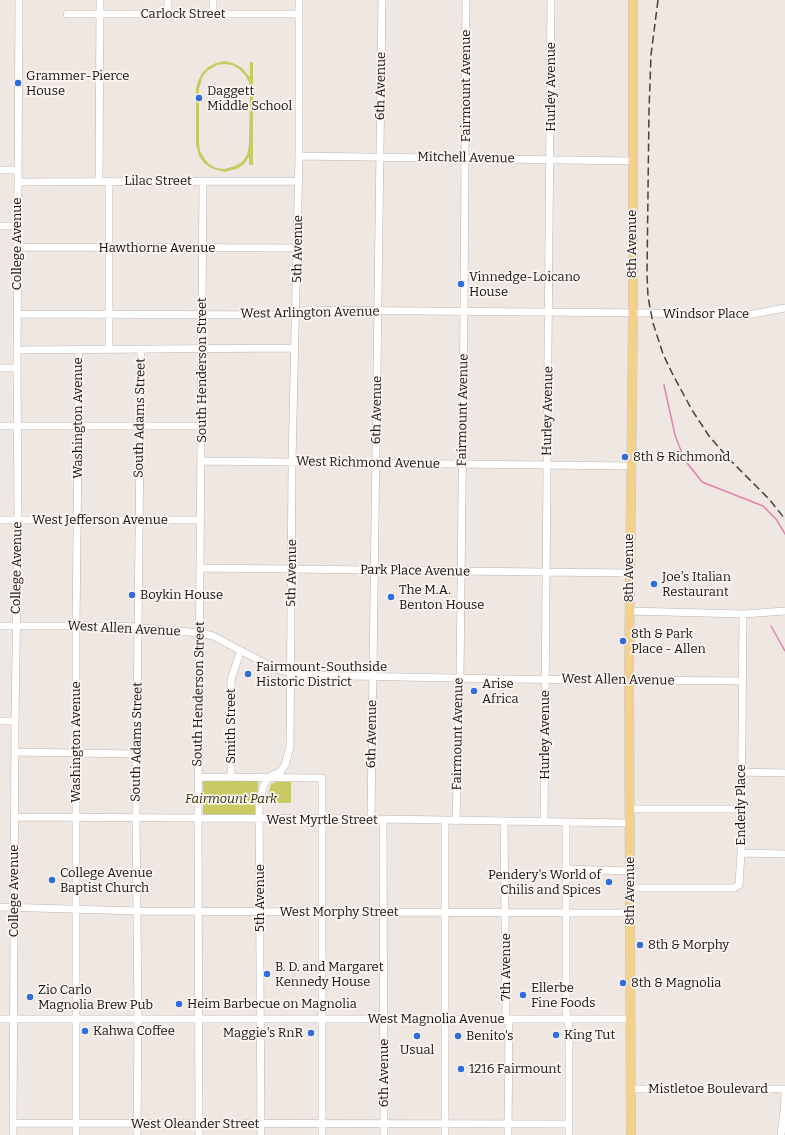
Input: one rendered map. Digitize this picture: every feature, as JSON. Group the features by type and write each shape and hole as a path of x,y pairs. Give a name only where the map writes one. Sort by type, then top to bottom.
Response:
{"main road":[{"name":"8th Avenue","path":"631,1135 629,573 633,0"}],"street":[{"name":"College Avenue","path":"13,1135 14,817 18,520 18,0"},
{"path":"99,181 100,0"},
{"path":"168,0 168,14"},
{"path":"213,0 213,14"},
{"name":"5th Avenue","path":"261,1135 259,804 264,785 269,777 280,772 285,765 290,747 292,462 299,181 299,0"},
{"name":"6th Avenue","path":"371,819 382,0"},
{"name":"Fairmount Avenue","path":"456,821 460,678 466,0"},
{"name":"Hurley Avenue","path":"544,822 551,159 551,0"},
{"name":"Carlock Street","path":"67,14 299,14"},
{"name":"Mitchell Avenue","path":"299,156 632,161"},
{"path":"0,170 18,170"},
{"path":"108,350 109,181"},
{"name":"South Henderson Street","path":"199,1135 198,776 203,181"},
{"name":"Lilac Street","path":"18,182 299,181"},
{"path":"0,226 18,226"},
{"name":"Hawthorne Avenue","path":"17,247 298,248"},
{"name":"Windsor Place","path":"651,313 742,316 785,308"},
{"name":"West Arlington Avenue","path":"17,314 296,315 306,310 651,313"},
{"path":"17,350 295,348"},
{"name":"South Adams Street","path":"137,1135 138,1019 136,754 141,349"},
{"name":"Washington Avenue","path":"76,1135 76,626 79,350"},
{"path":"0,368 17,368"},
{"path":"0,426 201,426"},
{"name":"West Richmond Avenue","path":"201,461 630,466"},
{"name":"West Jefferson Avenue","path":"0,520 201,520"},
{"name":"Park Place Avenue","path":"200,568 629,573"},
{"path":"629,612 743,614 785,611"},
{"name":"Enderly Place","path":"630,888 737,887 740,882 743,614"},
{"name":"West Allen Avenue","path":"0,626 138,627 200,633 213,636 240,652 276,669 300,675 545,680 742,681"},
{"name":"Smith Street","path":"231,777 230,690 231,680 240,652"},
{"path":"0,721 15,721"},
{"path":"15,752 136,754"},
{"path":"741,772 785,773"},
{"path":"198,776 322,778 322,1135"},
{"path":"629,809 741,809"},
{"name":"West Myrtle Street","path":"14,817 260,820 383,819 629,823"},
{"name":"6th Avenue","path":"383,819 384,1135"},
{"path":"445,821 445,1135"},
{"name":"7th Avenue","path":"504,822 506,1019 508,1023 508,1135"},
{"path":"566,823 566,1012 569,1027 569,1135"},
{"path":"741,853 785,854"},
{"path":"566,869 630,871"},
{"name":"West Morphy Street","path":"0,907 199,912 630,913"},
{"name":"West Magnolia Avenue","path":"0,1019 631,1019"},
{"name":"Mistletoe Boulevard","path":"631,1089 785,1088"},
{"path":"781,1135 785,1092"},
{"name":"West Oleander Street","path":"13,1123 569,1124"}],"green space":[{"path":"225,61 233,63 241,67 250,77 250,62 253,62 253,165 249,165 249,157 244,164 237,169 224,172 211,168 204,163 199,156 196,144 196,89 202,73 208,67","holes":["217,65 232,65 239,69 249,82 249,144 247,155 242,162 224,169 216,168 209,164 200,151 199,89 202,78 207,71"]},
{"name":"Fairmount Park","path":"203,780 258,780 258,817 203,817"},
{"path":"279,781 291,781 291,803 266,803 271,784"}],"waterway":[{"path":"664,385 675,435 684,459 702,482 763,506 776,519 785,534"},
{"path":"771,626 785,651"}],"railway":[{"path":"658,0 651,55 649,110 647,275 648,297 653,323 663,354 673,375 692,410 709,436 729,459 769,499 785,519"}],"place":[{"name":"Grammer-Pierce House","path":"18,83"},
{"name":"Daggett Middle School","path":"199,98"},
{"name":"Vinnedge-Loicano House","path":"461,284"},
{"name":"8th & Richmond","path":"625,457"},
{"name":"Joe's Italian Restaurant","path":"654,584"},
{"name":"Boykin House","path":"132,595"},
{"name":"The M.A. Benton House","path":"391,597"},
{"name":"8th & Park Place - Allen","path":"623,641"},
{"name":"Fairmount-Southside Historic District","path":"248,674"},
{"name":"Arise Africa","path":"474,691"},
{"name":"College Avenue Baptist Church","path":"52,880"},
{"name":"Pendery's World of Chilis and Spices","path":"609,882"},
{"name":"8th & Morphy","path":"640,945"},
{"name":"B. D. and Margaret Kennedy House","path":"267,974"},
{"name":"8th & Magnolia","path":"623,983"},
{"name":"Ellerbe Fine Foods","path":"523,995"},
{"name":"Zio Carlo Magnolia Brew Pub","path":"30,997"},
{"name":"Heim Barbecue on Magnolia","path":"179,1004"},
{"name":"Kahwa Coffee","path":"85,1031"},
{"name":"Maggie's RnR","path":"311,1033"},
{"name":"King Tut","path":"556,1035"},
{"name":"Usual","path":"417,1036"},
{"name":"Benito's","path":"458,1036"},
{"name":"1216 Fairmount","path":"461,1069"}]}
